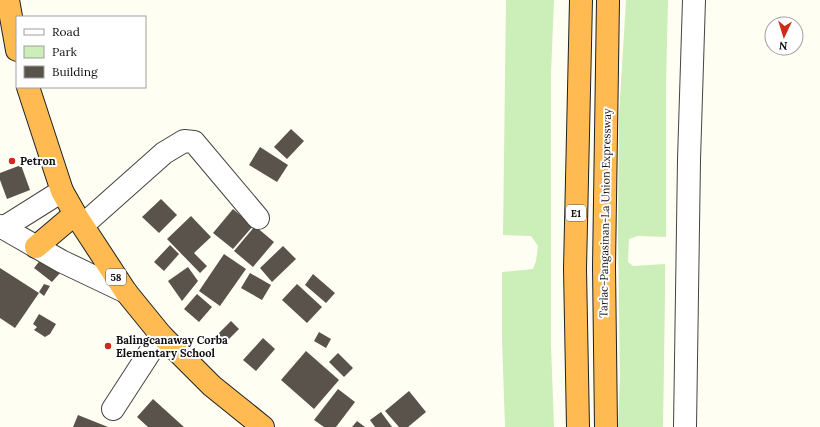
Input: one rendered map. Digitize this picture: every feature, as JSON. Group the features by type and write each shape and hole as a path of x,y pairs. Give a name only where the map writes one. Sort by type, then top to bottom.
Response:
{"highway":[{"path":"8,0 16,44"},
{"name":"E1","path":"578,427 574,269 581,0"},
{"name":"Tarlac-Pangasinan-La Union Expressway","path":"606,427 604,267 608,0"},
{"name":"58","path":"28,88 62,190 79,220 126,292 161,335 212,386 263,427"},
{"path":"36,246 79,220"}],"street":[{"path":"685,427 689,160 694,0"},
{"path":"79,220 164,153 184,142 194,142 258,218"},
{"path":"1,227 62,190"},
{"path":"1,227 61,261 126,292"},
{"path":"113,409 161,335"}],"green space":[{"path":"506,0 554,0 551,73 551,345 554,427 505,427 502,339 502,272 533,269 536,261 538,246 531,236 503,235"},
{"path":"626,0 668,0 666,86 666,237 638,236 629,239 628,262 633,266 665,264 663,427 618,427 620,377 618,234 619,116"}],"building":[{"path":"291,129 304,141 287,159 274,147"},
{"path":"260,147 288,165 277,182 249,165"},
{"path":"21,165 30,190 7,199 0,180 0,173"},
{"path":"161,199 177,215 159,233 142,217"},
{"path":"233,209 253,226 233,249 213,233"},
{"path":"191,216 211,237 194,253 207,266 200,273 167,239"},
{"path":"255,226 274,242 253,267 234,251"},
{"path":"170,245 179,254 164,271 154,262"},
{"path":"283,246 296,259 272,282 260,268"},
{"path":"224,254 246,269 220,306 199,291"},
{"path":"42,258 60,273 52,282 34,268"},
{"path":"188,267 198,281 182,301 168,281"},
{"path":"0,268 39,293 15,328 0,318"},
{"path":"250,273 271,285 262,300 241,288"},
{"path":"313,274 335,293 326,303 305,285"},
{"path":"44,284 50,286 44,296 39,292"},
{"path":"297,284 322,307 307,323 282,300"},
{"path":"197,294 212,307 199,322 184,309"},
{"path":"39,314 56,324 50,334 45,337 34,330 37,327 33,324"},
{"path":"231,321 239,329 225,343 217,335"},
{"path":"319,332 331,339 326,348 314,341"},
{"path":"263,338 275,349 256,371 243,360"},
{"path":"306,351 339,380 314,409 281,380"},
{"path":"338,353 353,368 344,377 329,362"},
{"path":"338,389 355,402 336,427 324,427 314,420"},
{"path":"409,391 426,412 408,427 399,427 385,411"},
{"path":"153,399 184,427 148,427 137,417"},
{"path":"381,412 392,427 375,427 370,420"},
{"path":"78,415 108,427 73,427"},
{"path":"357,421 365,427 352,427"}],"place":[{"name":"Petron","path":"12,161"},
{"name":"Balingcanaway Corba Elementary School","path":"108,346"}]}
